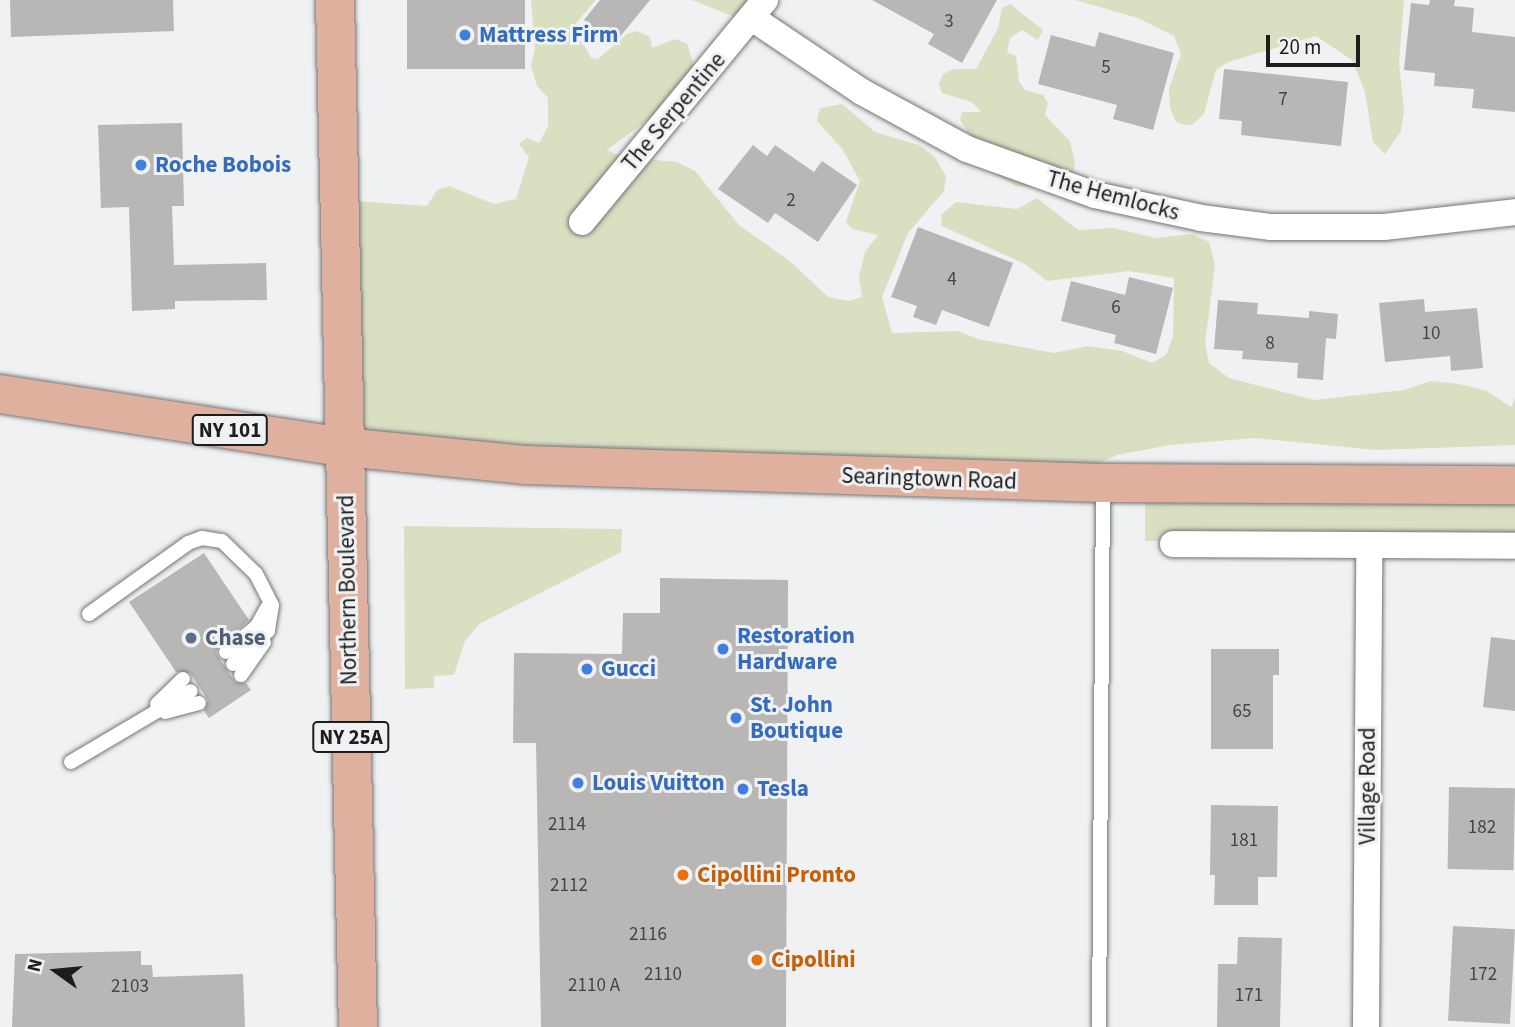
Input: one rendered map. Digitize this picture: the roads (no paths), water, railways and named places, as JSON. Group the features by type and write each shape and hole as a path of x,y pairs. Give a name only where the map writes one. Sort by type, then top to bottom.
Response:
{"main road":[{"name":"NY 25A","path":"335,0 344,447"},
{"name":"NY 101","path":"0,394 344,447"},
{"name":"Searingtown Road","path":"344,447 538,466 1102,483 1515,485"},
{"name":"Northern Boulevard","path":"344,447 358,1027"}],"street":[{"name":"The Hemlocks","path":"759,9 862,92 967,149 1095,195 1201,218 1271,227 1384,228 1515,212"},
{"name":"The Serpentine","path":"582,222 759,9"},
{"path":"1173,544 1515,546"},
{"name":"Village Road","path":"1366,1027 1370,545"}],"lane":[{"path":"1099,1027 1102,483"},
{"path":"89,614 188,543 202,538 230,546 270,596 268,631 233,664 257,626 270,596"},
{"path":"71,762 191,691"}],"place":[{"name":"Mattress Firm","path":"465,35"},
{"name":"Roche Bobois","path":"141,165"},
{"name":"Chase","path":"191,638"},
{"name":"Restoration Hardware","path":"723,649"},
{"name":"Gucci","path":"587,669"},
{"name":"St. John Boutique","path":"736,718"},
{"name":"Louis Vuitton","path":"578,783"},
{"name":"Tesla","path":"743,789"},
{"name":"Cipollini Pronto","path":"683,875"},
{"name":"Cipollini","path":"757,960"}]}
